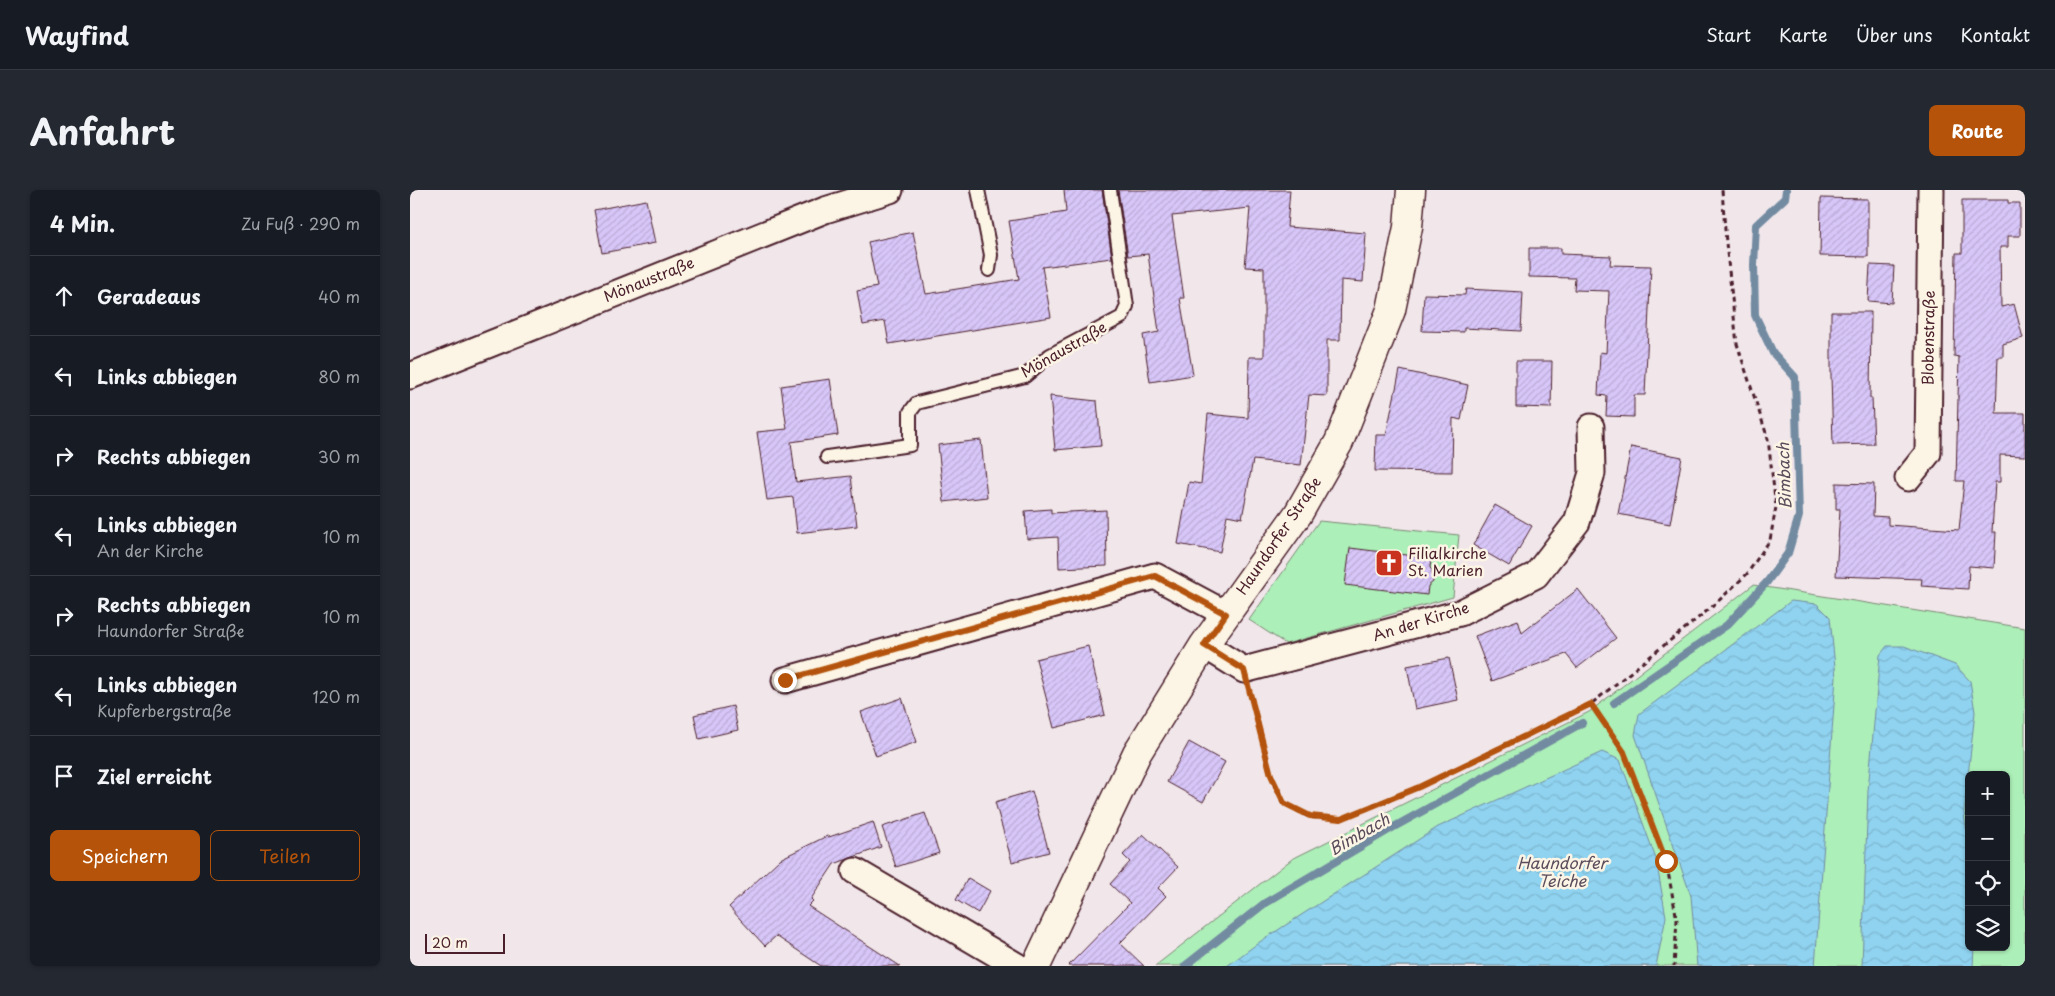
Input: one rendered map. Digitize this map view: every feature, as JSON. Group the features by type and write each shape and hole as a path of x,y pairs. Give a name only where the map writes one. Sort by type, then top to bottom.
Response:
{"street":[{"name":"Mönaustraße","path":"410,376 825,210 890,190"},
{"name":"Haundorfer Straße","path":"1036,966 1137,754 1204,645 1298,514 1339,442 1391,310 1408,227 1412,190"},
{"name":"Blobenstraße","path":"1908,478 1928,453 1931,190"},
{"name":"An der Kirche","path":"1244,670 1460,613 1536,575 1577,522 1592,473 1591,427"},
{"path":"785,680 1155,576 1226,614"},
{"path":"1204,645 1244,670"},
{"path":"855,871 1017,966"}],"lane":[{"path":"978,190 991,255 989,270"},
{"name":"Mönaustraße","path":"827,457 910,445 910,412 917,403 1025,376 1050,355 1122,317 1127,306 1110,190"}],"path":[{"path":"1244,670 1271,775 1284,803 1310,816 1341,819 1419,787 1591,704 1713,606 1747,574 1770,540 1776,507 1768,439 1737,344 1722,190"},
{"path":"1591,704 1624,752 1666,861 1677,920 1674,966"}],"green space":[{"path":"1319,521 1459,535 1453,597 1286,644 1249,620"},
{"path":"1753,585 2025,628 2025,966 1155,966 1292,859 1589,712"}],"water":[{"path":"1791,601 1817,604 1830,617 1836,677 1815,966 1697,966 1691,896 1635,735 1639,714"},
{"path":"1887,646 1904,646 1955,665 1970,681 1975,712 1969,771 1965,771 1965,951 1974,951 1973,966 1862,966 1868,791 1880,655"},
{"name":"Haundorfer Teiche","path":"1602,752 1620,760 1656,859 1666,917 1656,966 1227,966 1261,941 1438,827"}],"building":[{"path":"1064,190 1102,190 1112,258 1042,267 1051,317 889,344 885,321 863,325 857,291 877,287 868,242 913,232 926,294 1019,279 1009,221 1066,212"},
{"path":"1118,190 1290,190 1287,227 1366,233 1363,282 1341,280 1340,340 1327,340 1327,396 1309,395 1301,465 1253,460 1242,518 1227,515 1220,552 1178,544 1189,482 1201,484 1208,414 1248,418 1249,357 1264,357 1264,268 1245,267 1250,208 1172,216 1184,298 1180,298 1193,375 1150,382 1143,335 1159,332 1148,254 1128,256"},
{"path":"1821,198 1868,199 1868,257 1820,256"},
{"path":"646,200 655,243 602,253 594,210"},
{"path":"1962,200 2008,200 2008,203 2020,203 2020,236 2008,236 2008,247 2000,247 2001,307 2014,304 2023,338 2003,344 2003,357 1998,357 1996,413 2025,413 2025,456 2000,455 2000,482 1995,482 1992,532 1996,532 1994,568 1969,566 1968,589 1921,586 1922,579 1836,576 1840,509 1836,509 1836,483 1874,484 1873,516 1888,517 1888,525 1959,530 1964,481 1956,481 1959,357 1954,356 1956,253 1962,253"},
{"path":"1529,248 1561,248 1561,254 1611,256 1610,265 1651,266 1645,395 1634,395 1634,417 1606,416 1607,396 1598,395 1600,352 1606,353 1609,291 1574,290 1575,278 1529,277"},
{"path":"1870,265 1894,266 1892,303 1868,301"},
{"path":"1466,289 1523,292 1521,331 1464,328 1464,332 1422,331 1424,294 1465,295"},
{"path":"1831,312 1871,312 1870,398 1872,398 1874,444 1833,445"},
{"path":"1516,361 1552,361 1551,408 1516,407"},
{"path":"1400,370 1468,385 1461,420 1453,418 1452,472 1375,471 1376,435 1386,435"},
{"path":"830,379 838,435 791,442 796,482 851,476 857,526 797,533 793,497 767,500 757,432 787,429 781,386"},
{"path":"1050,396 1097,401 1101,446 1055,450"},
{"path":"981,440 987,497 944,502 938,445"},
{"path":"1631,447 1682,457 1670,524 1618,514"},
{"path":"1495,505 1532,526 1509,566 1473,545"},
{"path":"1051,509 1051,513 1106,510 1107,566 1059,568 1058,537 1027,539 1025,511"},
{"name":"Filialkirche St. Marien","path":"1350,548 1431,558 1430,568 1432,570 1433,582 1428,586 1427,595 1345,585"},
{"path":"1578,589 1616,638 1577,668 1566,654 1492,681 1475,636 1518,620 1522,633"},
{"path":"1088,646 1105,715 1054,728 1036,659"},
{"path":"1449,658 1458,700 1415,709 1407,666"},
{"path":"902,698 917,742 876,756 861,712"},
{"path":"733,706 738,730 699,739 694,715"},
{"path":"1189,742 1225,762 1203,802 1167,782"},
{"path":"1032,791 1049,852 1012,862 995,802"},
{"path":"925,813 939,853 896,867 882,827"},
{"path":"873,822 881,847 834,864 811,899 813,901 808,906 900,966 821,966 776,936 765,946 729,907 780,859 827,836 829,837"},
{"path":"1143,834 1178,867 1158,888 1166,896 1120,943 1144,966 1068,966 1130,903 1110,884 1130,862 1123,855"},
{"path":"968,878 990,891 978,913 956,900"}],"waterway":[{"name":"Bimbach","path":"1614,703 1727,625 1767,582 1788,553 1799,516 1795,377 1773,353 1755,315 1754,265 1756,225 1785,198 1786,190"},
{"name":"Bimbach","path":"1185,966 1265,903 1392,828 1582,723"}],"place":[{"name":"Filialkirche St. Marien","path":"1389,563"}],"route":[{"path":"785,680 1155,576 1226,614 1204,645 1244,670 1271,775 1284,803 1310,816 1341,819 1419,787 1591,704 1624,752 1666,861"}]}
